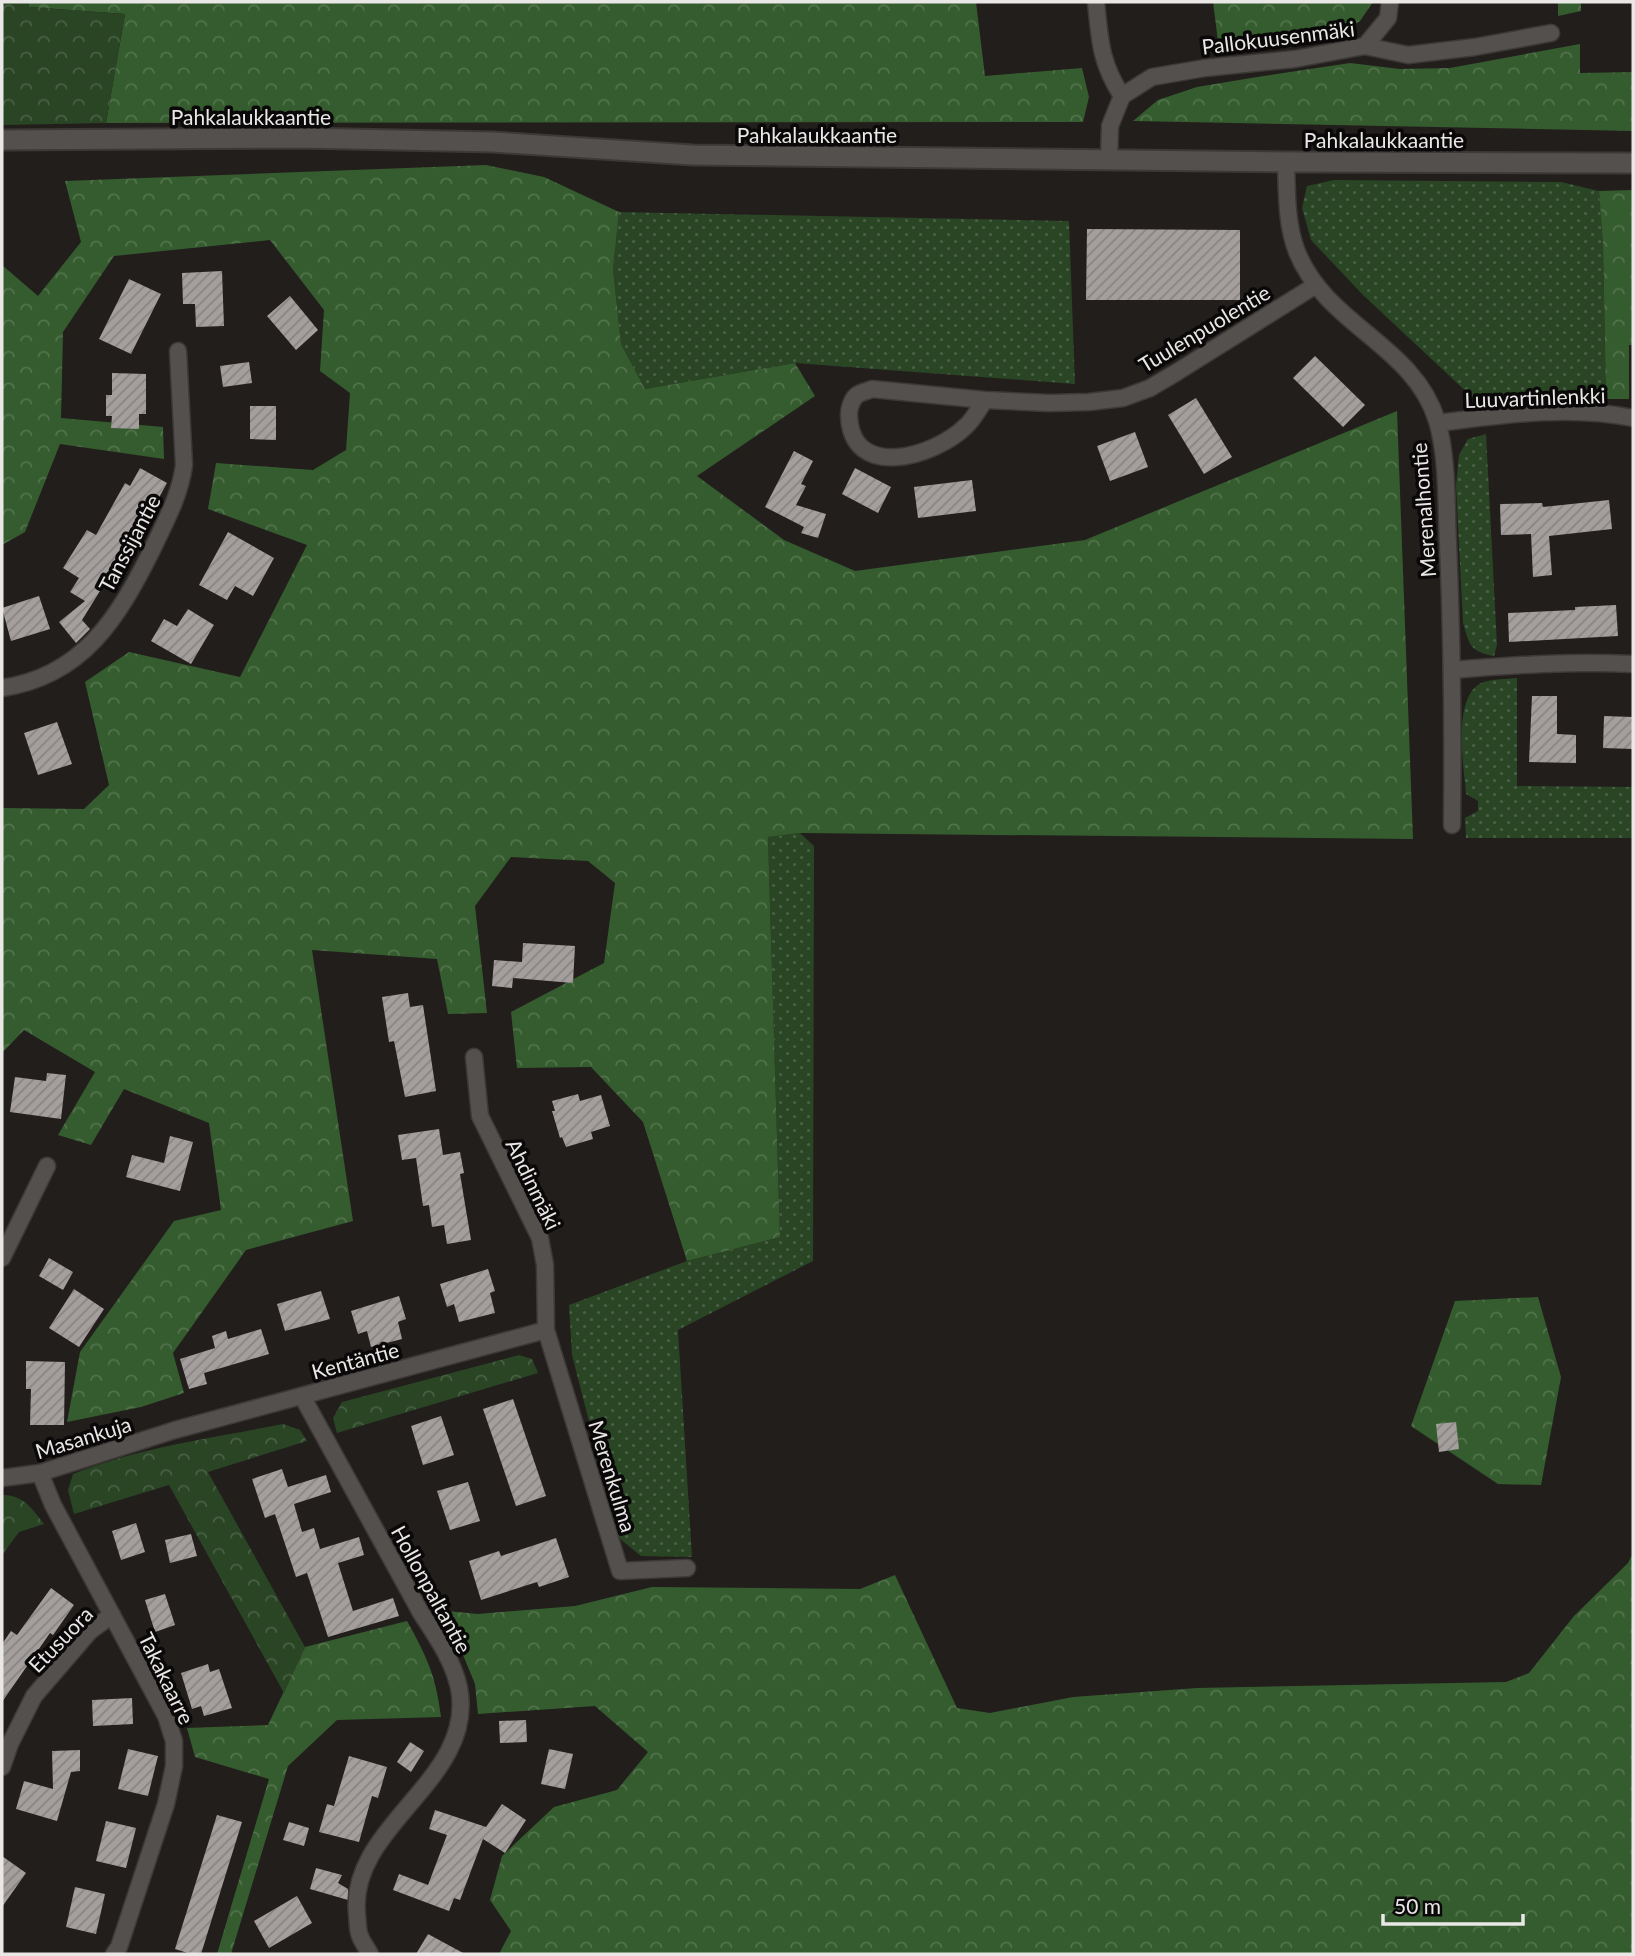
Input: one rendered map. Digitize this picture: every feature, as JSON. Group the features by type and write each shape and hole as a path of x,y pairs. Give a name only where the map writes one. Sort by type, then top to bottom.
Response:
{"street":[{"path":"1096,2 1108,75 1122,96 1110,126 1109,159"},
{"path":"1365,46 1388,18 1390,2"},
{"name":"Pallokuusenmäki","path":"1122,96 1152,77 1205,68 1295,59 1365,46 1408,55 1475,47 1550,33"},
{"name":"Pahkalaukkaantie","path":"2,140 302,138 493,142 693,155 1633,163"},
{"name":"Merenalhontie","path":"1286,162 1288,212 1297,251 1316,285 1336,309 1396,357 1429,400 1438,423 1445,488 1453,670 1452,825"},
{"name":"Tuulenpuolentie","path":"985,400 966,426 934,449 913,456 892,458 874,455 859,446 849,427 849,407 856,395 873,389 985,400 1063,402 1123,398 1150,388 1316,285"},
{"name":"Tanssijantie","path":"2,688 24,685 78,657 107,628 136,582 176,501 182,482 184,465 178,351"},
{"name":"Luuvartinlenkki","path":"1438,423 1539,414 1592,413 1633,418"},
{"path":"1453,670 1538,663 1633,664"},
{"name":"Ahdinmäki","path":"474,1057 480,1116 540,1238 545,1265 546,1330"},
{"path":"2,1258 47,1166"},
{"name":"Kentäntie","path":"175,1430 546,1330"},
{"name":"Merenkulma","path":"546,1330 620,1571 687,1568"},
{"name":"Hollonpaltantie","path":"302,1396 421,1613 442,1646 459,1691 456,1734 441,1763 375,1849 363,1872 356,1909 359,1934 370,1954"},
{"name":"Masankuja","path":"2,1478 40,1473 175,1430"},
{"name":"Takakaarre","path":"40,1473 53,1505 166,1716 174,1741 174,1766 166,1804 119,1947 114,1954"},
{"name":"Etusuora","path":"2,1767 10,1744 34,1696 90,1631 112,1615"}],"green space":[{"path":"2,2 28,2 29,7 125,14 106,123 2,125"},
{"path":"28,2 976,2 985,76 1082,68 1089,97 1083,122 106,123 125,14 29,7"},
{"path":"1213,2 1373,2 1360,21 1340,34 1219,49"},
{"path":"1558,2 1581,2 1581,11 1558,16"},
{"path":"1580,44 1580,73 1633,72 1633,131 1133,121 1158,100 1197,87 1350,63 1400,69 1450,68"},
{"path":"486,165 544,177 619,212 613,269 621,344 645,389 795,363 815,396 697,476 784,540 855,571 1085,540 1397,411 1413,839 800,833 768,837 780,1237 687,1261 643,1122 591,1067 517,1068 511,1012 604,963 615,883 588,861 511,857 475,906 487,1013 448,1014 437,959 312,950 353,1221 246,1250 173,1353 184,1393 141,1407 67,1422 80,1352 174,1221 221,1210 209,1123 124,1089 91,1145 58,1135 95,1072 24,1030 2,1053 2,808 84,809 109,785 85,682 129,652 240,677 307,545 208,509 216,463 313,470 346,450 350,393 320,371 324,310 270,240 114,256 63,332 61,418 163,427 164,459 60,444 25,532 2,545 2,265 38,296 81,242 65,181"},
{"path":"1334,180 1561,182 1599,191 1603,245 1606,399 1473,398 1362,294 1311,240 1302,208 1307,186"},
{"path":"1633,190 1633,345 1629,345 1629,399 1606,399 1603,245 1599,191"},
{"path":"619,212 1069,221 1075,384 795,363 645,389 621,344 613,269"},
{"path":"1486,434 1497,645 1494,656 1480,652 1472,646 1463,623 1456,486 1459,455 1468,439"},
{"path":"1517,678 1517,786 1633,787 1633,838 1466,838 1465,818 1478,811 1478,801 1466,794 1462,732 1467,700 1474,689 1484,682"},
{"path":"800,833 814,846 813,1261 678,1330 692,1557 641,1556 619,1538 572,1355 569,1305 687,1261 780,1237 768,837"},
{"path":"1538,1297 1561,1377 1541,1485 1498,1484 1411,1426 1455,1301"},
{"path":"519,1355 532,1359 538,1373 337,1433 333,1418 342,1402"},
{"path":"283,1424 300,1430 307,1441 208,1472 305,1647 284,1693 169,1485 74,1514 68,1490 73,1474 124,1457"},
{"path":"2,1495 21,1500 44,1524 19,1532 2,1555"},
{"path":"1633,1553 1633,1954 499,1954 511,1931 490,1900 502,1856 554,1807 617,1790 648,1752 595,1706 478,1714 475,1684 461,1650 436,1610 478,1614 575,1606 652,1587 860,1589 895,1575 957,1708 990,1713 1073,1697 1197,1688 1506,1682 1529,1673 1574,1616 1628,1563"},
{"path":"407,1621 430,1667 441,1717 337,1720 288,1766 231,1954 217,1954 269,1779 195,1757 187,1728 268,1725 305,1647"}],"building":[{"path":"1087,229 1240,230 1240,300 1086,300"},
{"path":"222,271 224,326 196,327 195,304 183,304 182,273"},
{"path":"129,279 161,294 131,354 99,339"},
{"path":"290,296 318,330 296,350 267,316"},
{"path":"1315,356 1365,405 1343,427 1293,378"},
{"path":"249,362 252,383 223,387 220,366"},
{"path":"112,373 146,374 146,414 139,414 139,429 111,428 112,416 106,416 106,395 112,395"},
{"path":"1196,398 1232,457 1204,474 1168,415"},
{"path":"250,406 276,406 276,440 250,439"},
{"path":"1135,432 1148,467 1110,481 1097,446"},
{"path":"794,451 813,461 801,484 806,486 796,505 826,514 818,538 801,533 804,527 765,507"},
{"path":"140,468 167,483 137,538 134,536 82,620 90,629 76,643 59,622 85,601 70,592 79,578 63,568 87,530 96,535 125,483 130,486"},
{"path":"855,468 891,487 878,513 842,494"},
{"path":"972,480 976,511 918,518 914,487"},
{"path":"1609,500 1612,529 1549,536 1552,575 1533,577 1531,534 1501,535 1500,504 1542,503 1543,507"},
{"path":"228,532 274,558 253,596 235,586 227,600 199,585"},
{"path":"39,596 50,629 11,641 2,608"},
{"path":"1616,605 1618,636 1509,642 1508,613"},
{"path":"188,609 214,625 191,664 151,641 164,619 177,626"},
{"path":"1532,696 1557,696 1557,734 1576,735 1576,763 1529,762"},
{"path":"1604,716 1633,717 1633,749 1603,748"},
{"path":"57,722 72,764 38,775 24,733"},
{"path":"523,943 575,946 573,983 513,978 512,988 492,986 494,960 522,962"},
{"path":"408,993 410,1007 423,1005 436,1091 405,1097 394,1041 389,1042 382,997"},
{"path":"47,1073 66,1075 61,1119 10,1112 15,1077 46,1081"},
{"path":"578,1094 580,1101 601,1095 610,1126 591,1132 593,1139 566,1147 562,1137 560,1138 552,1111 555,1111 552,1101"},
{"path":"439,1129 443,1155 460,1152 464,1173 460,1174 471,1240 447,1244 444,1225 432,1227 429,1205 423,1206 416,1158 402,1160 398,1135"},
{"path":"170,1136 193,1142 180,1191 126,1177 132,1155 164,1163"},
{"path":"49,1258 73,1272 63,1290 39,1276"},
{"path":"488,1269 495,1291 490,1293 495,1313 459,1322 454,1304 447,1307 440,1284"},
{"path":"74,1289 104,1309 79,1347 49,1328"},
{"path":"321,1291 330,1319 285,1331 277,1304"},
{"path":"399,1296 406,1319 398,1322 402,1339 371,1347 367,1331 358,1334 351,1311"},
{"path":"261,1329 269,1354 204,1373 207,1384 189,1389 180,1359 215,1348 212,1336 226,1331 228,1339"},
{"path":"26,1361 65,1362 64,1425 30,1425 31,1389 26,1389"},
{"path":"513,1399 546,1496 516,1506 483,1409"},
{"path":"441,1416 454,1455 423,1465 411,1426"},
{"path":"1456,1422 1459,1449 1439,1452 1436,1424"},
{"path":"282,1469 288,1487 326,1475 331,1492 294,1504 302,1532 314,1528 320,1549 359,1537 364,1555 338,1563 353,1611 393,1598 399,1616 328,1637 307,1573 296,1577 275,1514 265,1518 252,1479"},
{"path":"468,1482 480,1521 450,1530 437,1491"},
{"path":"136,1523 145,1552 121,1560 112,1531"},
{"path":"191,1534 197,1556 170,1563 165,1540"},
{"path":"556,1538 569,1577 539,1587 537,1582 481,1600 469,1561 499,1551 501,1556"},
{"path":"51,1588 74,1605 53,1635 50,1633 2,1702 2,1644 11,1631 17,1635"},
{"path":"165,1594 175,1625 155,1632 145,1600"},
{"path":"208,1664 210,1672 219,1669 232,1708 204,1716 201,1706 192,1709 181,1673"},
{"path":"132,1698 133,1724 93,1726 92,1700"},
{"path":"526,1720 527,1742 500,1743 499,1721"},
{"path":"410,1742 424,1751 411,1772 397,1762"},
{"path":"128,1749 158,1756 148,1796 118,1789"},
{"path":"549,1749 573,1754 565,1789 541,1784"},
{"path":"80,1750 80,1771 71,1772 57,1821 16,1809 24,1781 53,1789 52,1751"},
{"path":"349,1756 387,1767 378,1798 372,1796 359,1842 319,1832 327,1804 334,1806"},
{"path":"502,1804 526,1820 505,1853 483,1839 460,1900 454,1898 449,1911 393,1890 399,1874 428,1885 447,1835 429,1829 435,1810 486,1827"},
{"path":"217,1815 242,1822 201,1954 191,1954 175,1949"},
{"path":"106,1821 136,1828 126,1868 96,1861"},
{"path":"289,1822 309,1828 304,1846 283,1840"},
{"path":"2,1856 26,1873 2,1907"},
{"path":"316,1868 342,1875 338,1883 348,1889 348,1900 310,1889"},
{"path":"75,1887 105,1894 96,1934 66,1927"},
{"path":"297,1896 312,1923 269,1948 254,1921"},
{"path":"428,1934 465,1954 416,1954"}]}
